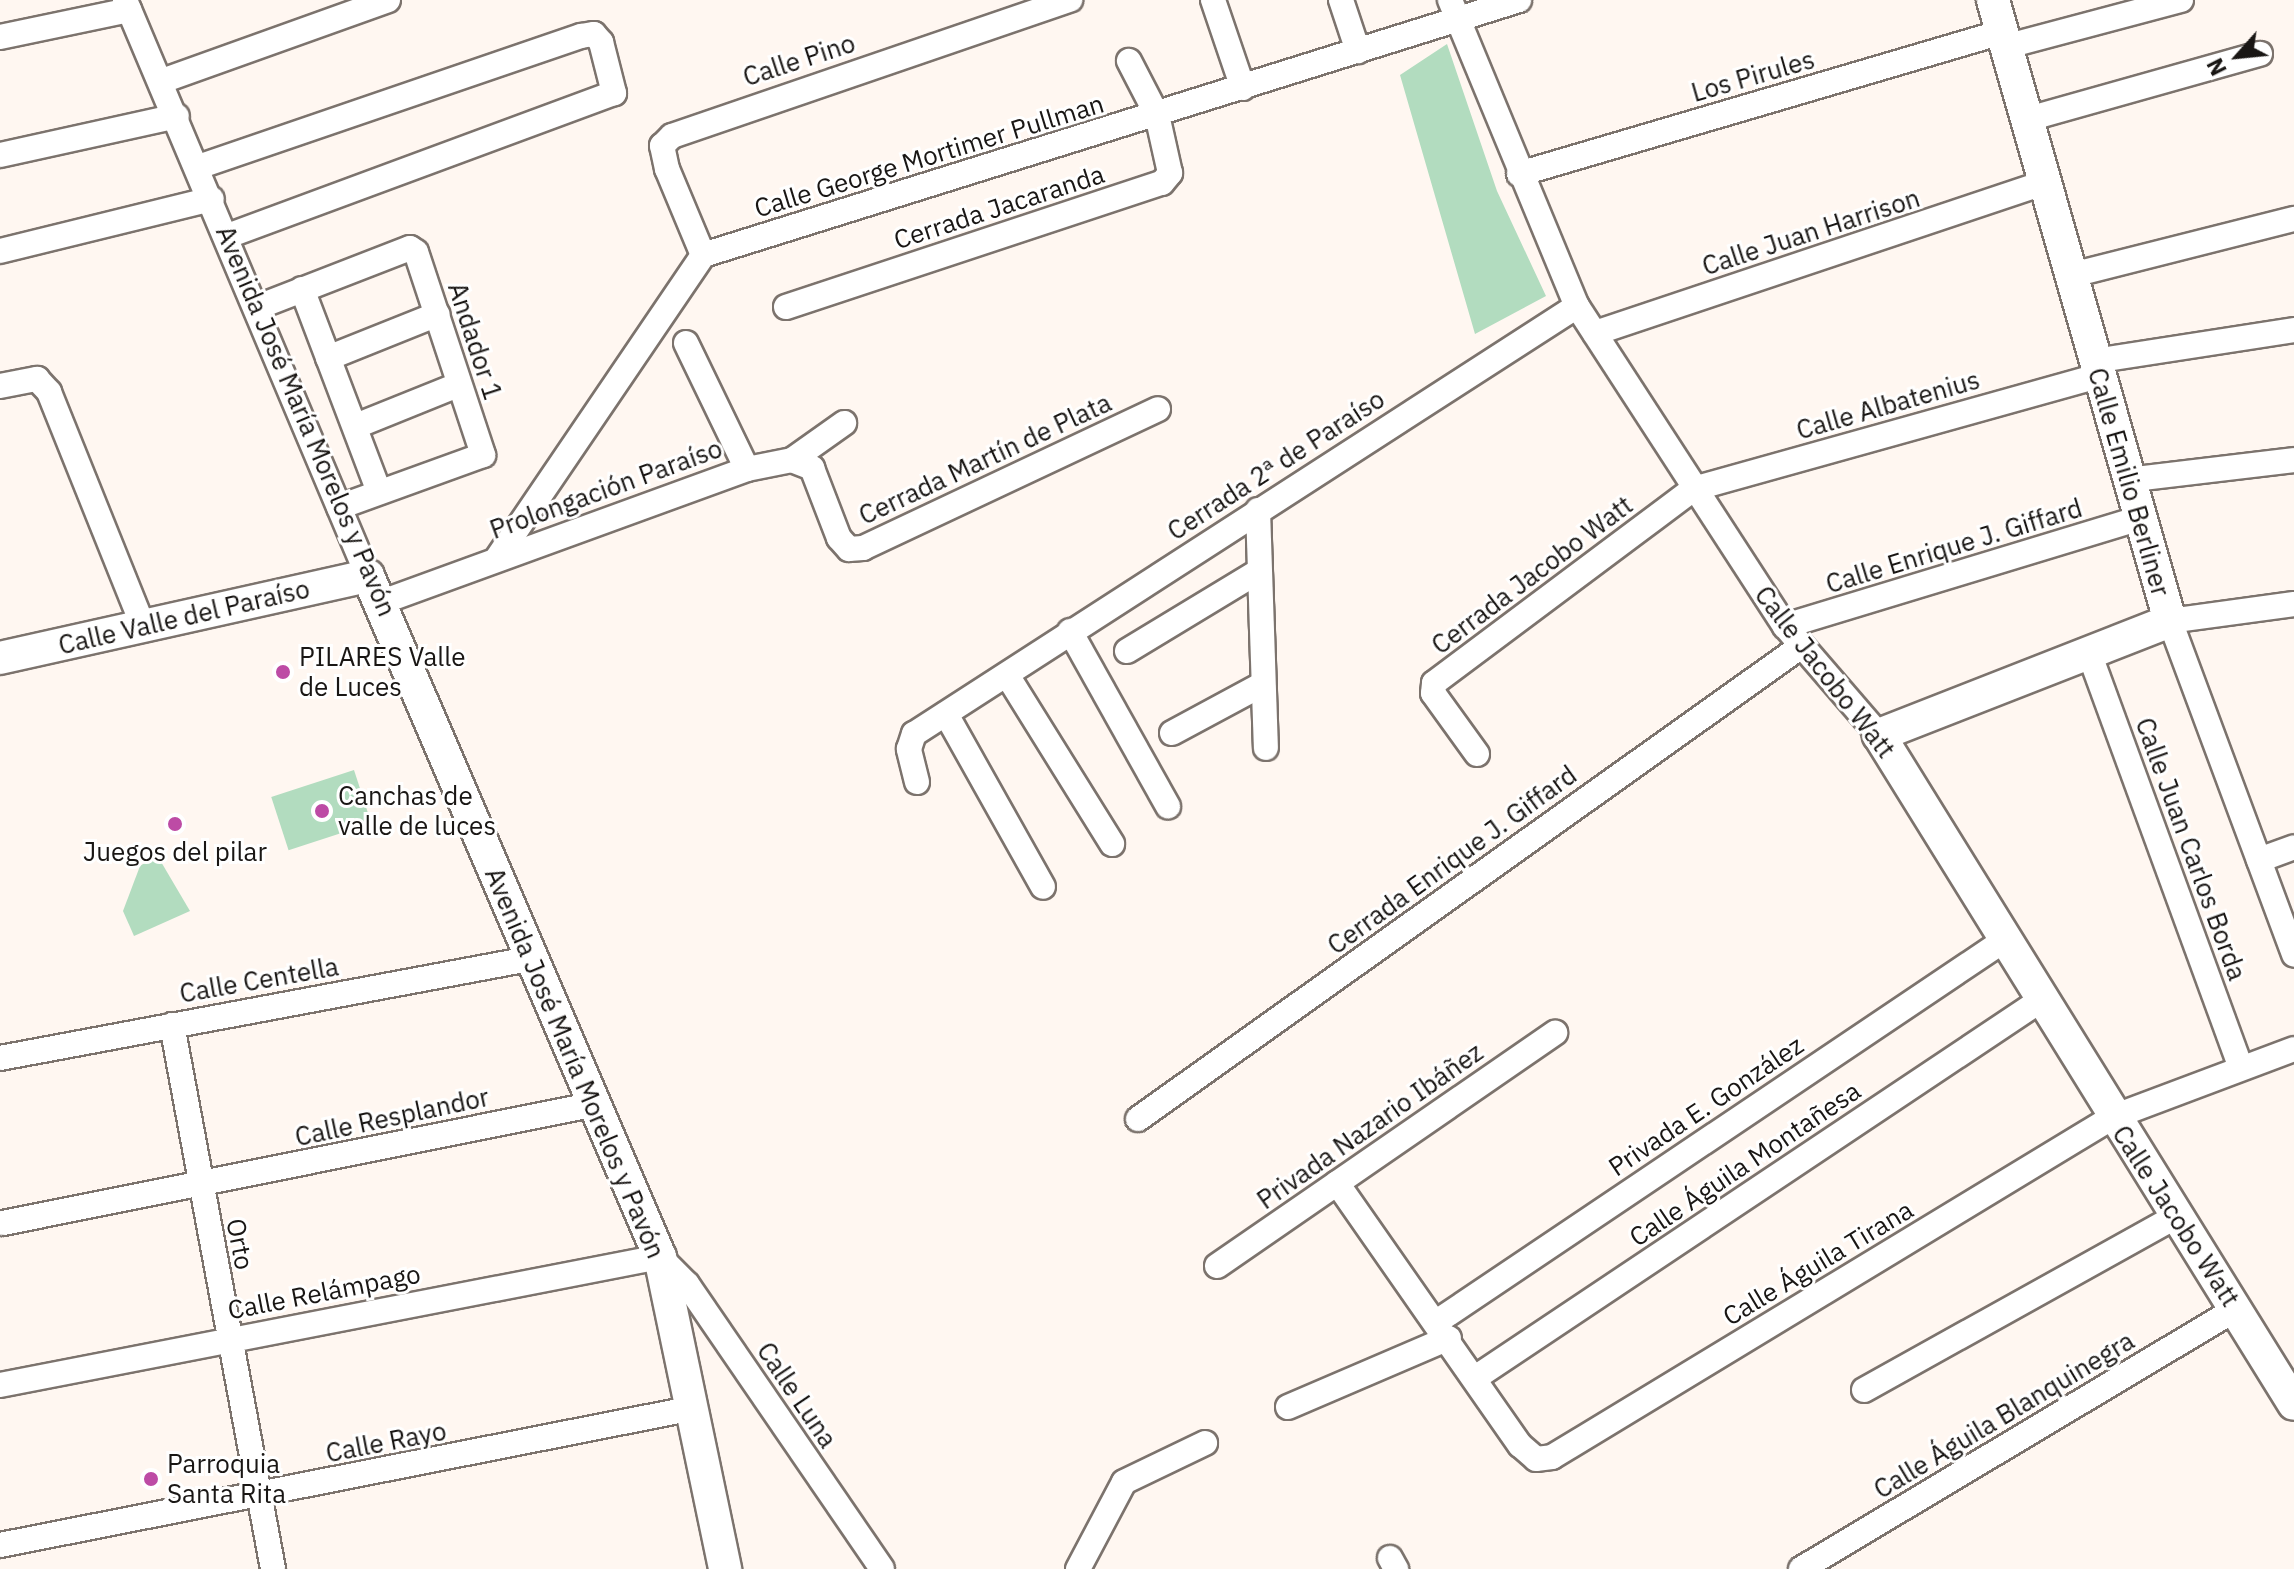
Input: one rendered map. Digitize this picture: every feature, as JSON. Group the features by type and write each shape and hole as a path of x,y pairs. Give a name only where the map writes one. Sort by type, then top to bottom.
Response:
{"street":[{"path":"162,81 388,0"},
{"name":"Calle Pino","path":"703,255 667,169 662,146 672,136 1070,0"},
{"path":"1213,0 1243,88"},
{"path":"1341,0 1358,51"},
{"name":"Calle George Mortimer Pullman","path":"703,255 1358,51 1453,11 1519,0"},
{"name":"Calle Emilio Berliner","path":"1993,0 2072,275 2095,369 2170,621 2294,955"},
{"name":"Los Pirules","path":"1519,174 2005,39 2181,0"},
{"path":"0,37 127,5"},
{"name":"Avenida José María Morelos y Pavón","path":"127,5 258,307 529,959 596,1104 660,1257 689,1409 725,1569"},
{"name":"Calle Jacobo Watt","path":"1453,11 1577,306 1693,489 1785,626 1879,735 2044,998 2113,1117 2294,1404"},
{"path":"198,167 581,36 594,34 601,42 614,93 228,236"},
{"path":"2028,119 2260,54"},
{"path":"1129,61 1157,115"},
{"name":"Cerrada Jacaranda","path":"786,307 1162,183 1170,173 1157,115"},
{"path":"0,155 177,116"},
{"name":"Calle Juan Harrison","path":"1595,333 2044,183"},
{"path":"0,251 212,199"},
{"path":"2072,275 2294,219"},
{"name":"Andador 1","path":"302,289 410,248 438,314 458,385 483,455 379,492"},
{"path":"498,557 703,255"},
{"path":"258,307 302,289 379,492 339,507"},
{"name":"Cerrada 2ª de Paraíso","path":"917,782 909,749 914,734 1577,306"},
{"path":"328,358 438,314"},
{"name":"Calle Albatenius","path":"1693,489 2095,369 2294,330"},
{"path":"686,343 747,469"},
{"path":"0,386 37,379 49,392 143,626"},
{"path":"356,426 458,385"},
{"name":"Cerrada Martín de Plata","path":"792,460 812,468 839,538 849,549 863,548 1158,409"},
{"name":"Prolongación Paraíso","path":"375,589 498,557 747,469 792,460 844,423"},
{"path":"2127,480 2294,460"},
{"name":"Cerrada Jacobo Watt","path":"1477,754 1433,693 1434,683 1693,489"},
{"path":"1258,510 1261,685 1266,748"},
{"name":"Calle Enrique J. Giffard","path":"1785,626 2138,519"},
{"path":"1127,651 1259,571"},
{"name":"Calle Valle del Paraíso","path":"0,658 143,626 375,589"},
{"path":"1879,735 2088,650 2170,621 2294,604"},
{"path":"1070,631 1168,806"},
{"name":"Cerrada Enrique J. Giffard","path":"1138,1119 1800,647"},
{"name":"Calle Juan Carlos Borda","path":"2088,650 2241,1068"},
{"path":"1007,675 1112,844"},
{"path":"1172,733 1261,685"},
{"path":"946,714 1043,887"},
{"path":"2259,860 2294,847"},
{"name":"Privada E. González","path":"1288,1407 1444,1329 2006,939"},
{"name":"Calle Centella","path":"0,1058 529,959"},
{"name":"Calle Águila Montañesa","path":"1478,1376 2044,998"},
{"name":"Orto","path":"172,1025 257,1496 273,1569"},
{"name":"Privada Nazario Ibáñez","path":"1217,1266 1555,1033"},
{"name":"Calle Águila Tirana","path":"1478,1376 1520,1445 1536,1459 1552,1457 2113,1117 2294,1049"},
{"name":"Calle Resplandor","path":"3,1223 596,1104"},
{"path":"1337,1183 1478,1376"},
{"path":"1864,1390 2177,1216"},
{"name":"Calle Relámpago","path":"0,1385 660,1257"},
{"name":"Calle Luna","path":"660,1257 687,1284 882,1569"},
{"name":"Calle Águila Blanquinegra","path":"1801,1569 2236,1309"},
{"name":"Calle Rayo","path":"0,1545 689,1409"},
{"path":"1078,1569 1124,1482 1205,1443"}],"green space":[{"path":"1447,44 1497,191 1546,296 1475,334 1400,75"},
{"name":"Canchas de valle de luces","path":"354,770 371,823 289,850 271,797"},
{"path":"157,855 190,911 134,936 123,911 140,866"}],"place":[{"name":"PILARES Valle de Luces","path":"283,672"},
{"name":"Canchas de valle de luces","path":"322,811"},
{"name":"Juegos del pilar","path":"175,824"},
{"name":"Parroquia Santa Rita","path":"151,1479"}]}
